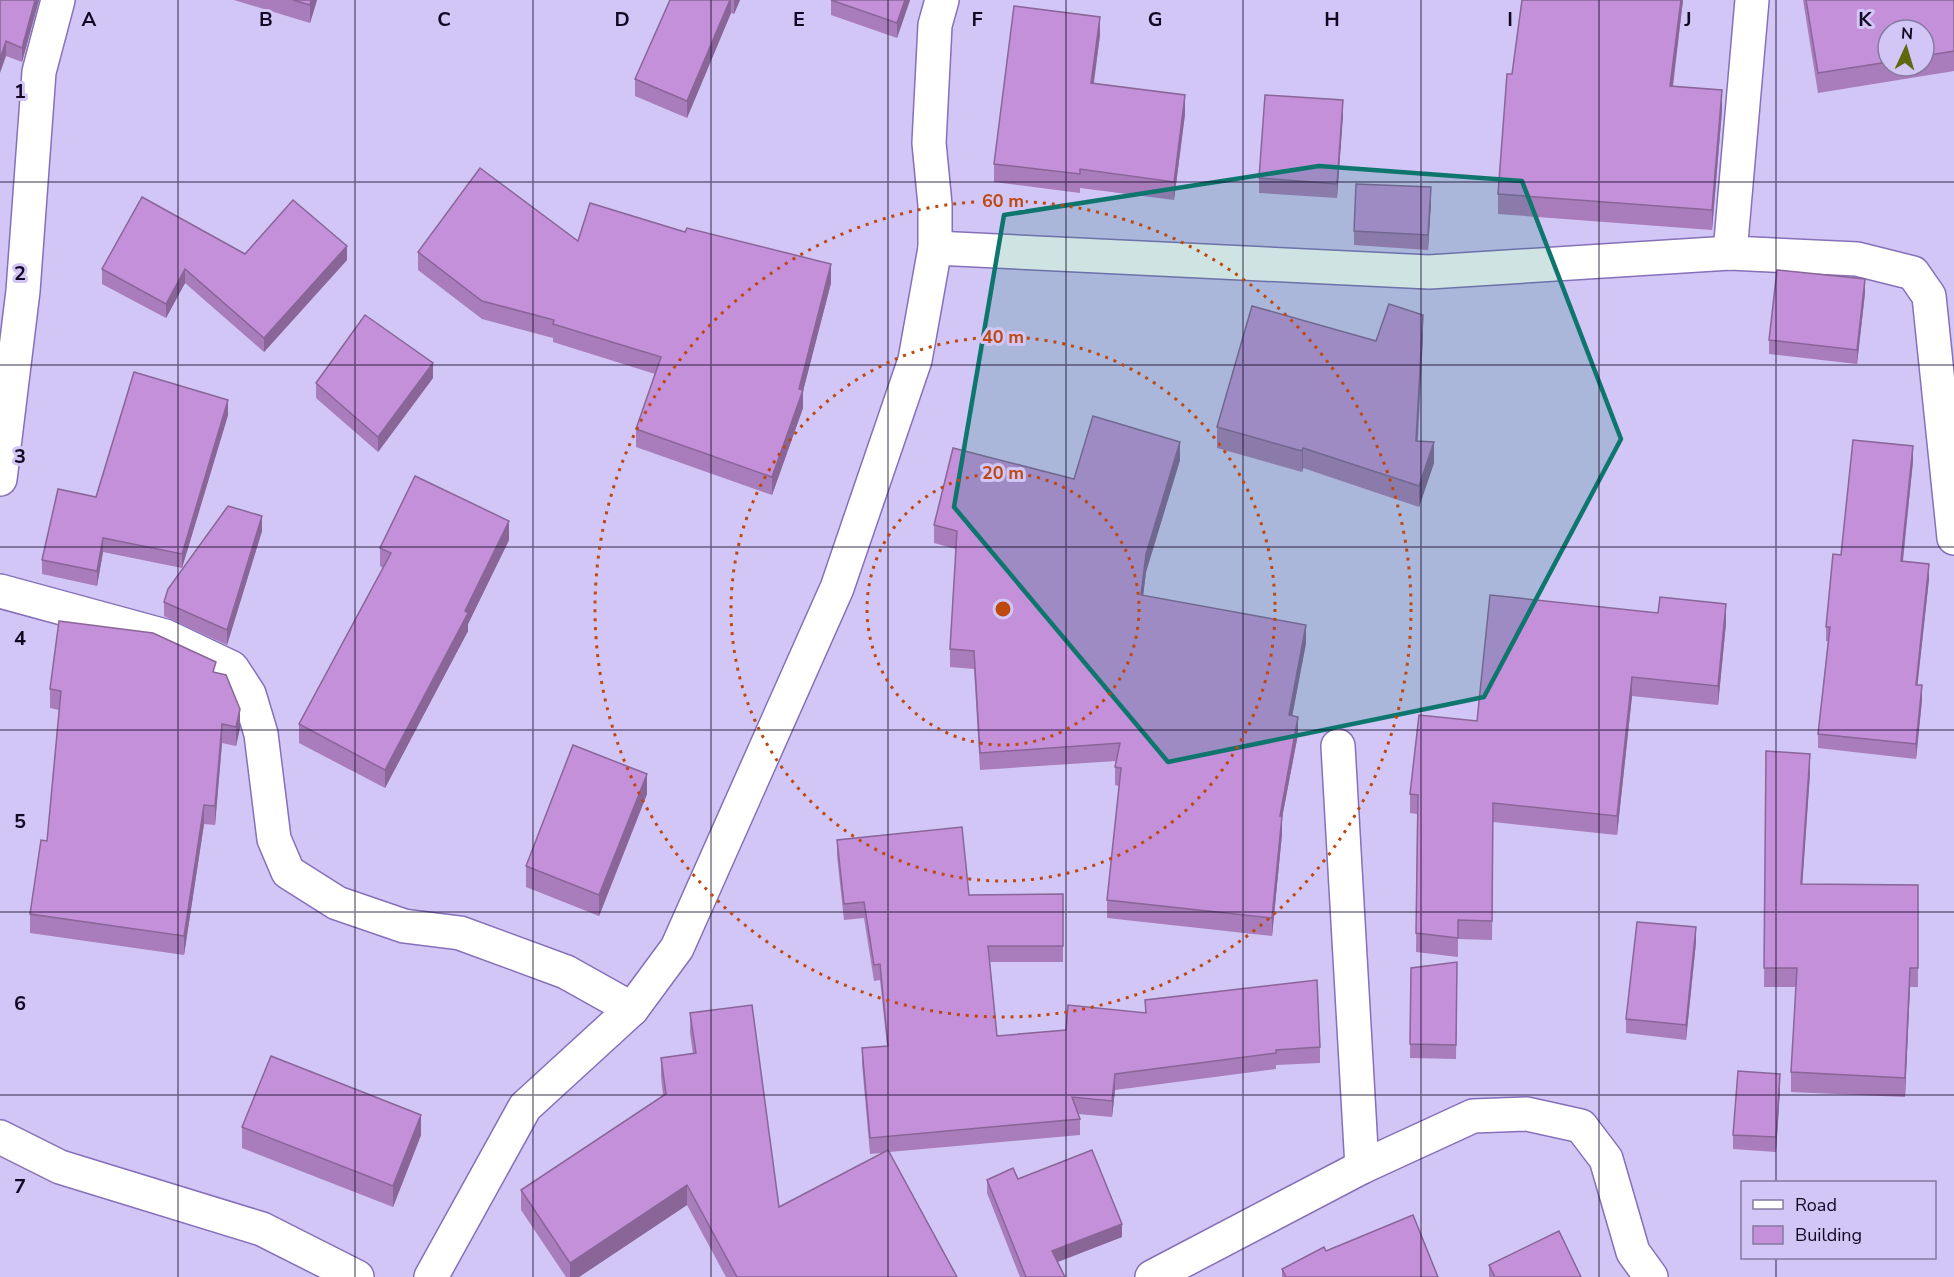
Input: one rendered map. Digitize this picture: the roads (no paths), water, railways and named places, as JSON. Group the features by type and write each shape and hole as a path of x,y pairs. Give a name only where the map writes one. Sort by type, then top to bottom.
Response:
{"street":[{"path":"0,479 12,288 39,72 58,0"},
{"path":"431,1277 525,1107 632,1009 677,948 837,588 915,360 935,248 935,205 929,143 935,25 942,0"},
{"path":"1730,253 1752,0"},
{"path":"935,248 1429,272 1730,253 1857,259 1913,273 1929,296 1954,538"},
{"path":"0,591 165,636 232,668 249,694 261,734 274,839 288,872 337,903 404,926 460,933 566,972 632,1009"},
{"path":"1338,746 1362,1167"},
{"path":"1152,1277 1362,1167 1473,1116 1527,1114 1581,1126 1606,1159 1633,1252 1651,1277"},
{"path":"0,1137 60,1167 262,1229 357,1277"}]}
